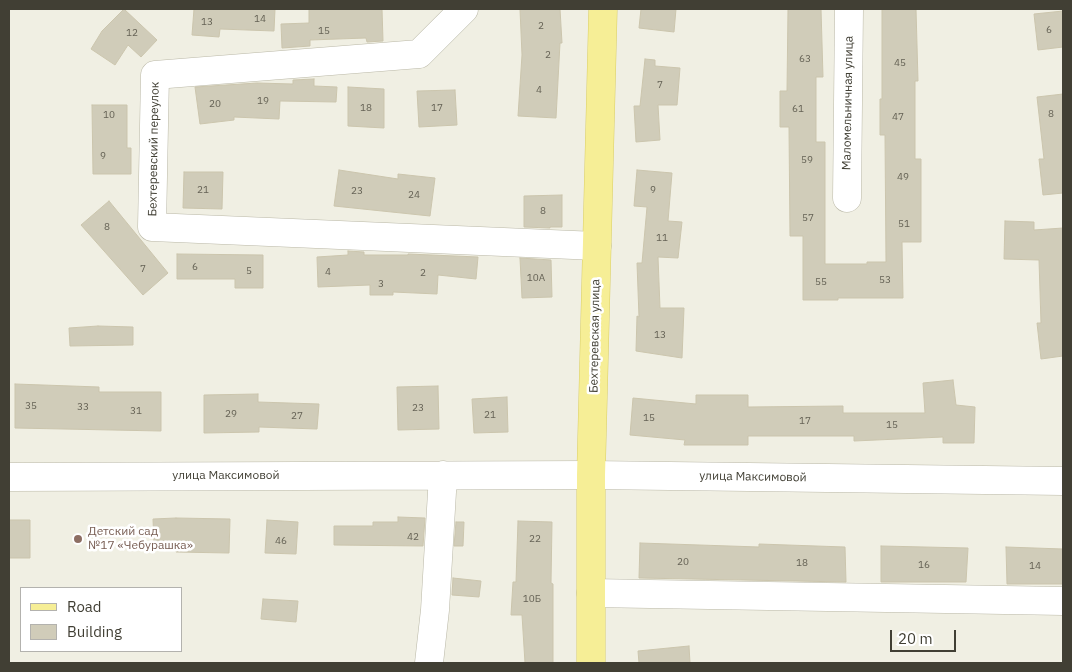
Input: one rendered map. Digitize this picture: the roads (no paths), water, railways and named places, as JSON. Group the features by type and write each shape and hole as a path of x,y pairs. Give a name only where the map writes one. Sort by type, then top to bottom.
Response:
{"main road":[{"name":"Бехтеревская улица","path":"590,663 591,475 602,9"}],"street":[{"name":"Бехтеревский переулок","path":"464,9 418,54 155,75 152,227 597,246"},
{"name":"Маломельничная улица","path":"847,198 849,9"},
{"path":"429,663 435,610 443,475"},
{"name":"улица Максимовой","path":"9,477 591,475 1063,481"},
{"path":"591,593 1063,601"}],"place":[{"name":"Детский сад №17 «Чебурашка»","path":"78,539"}]}
